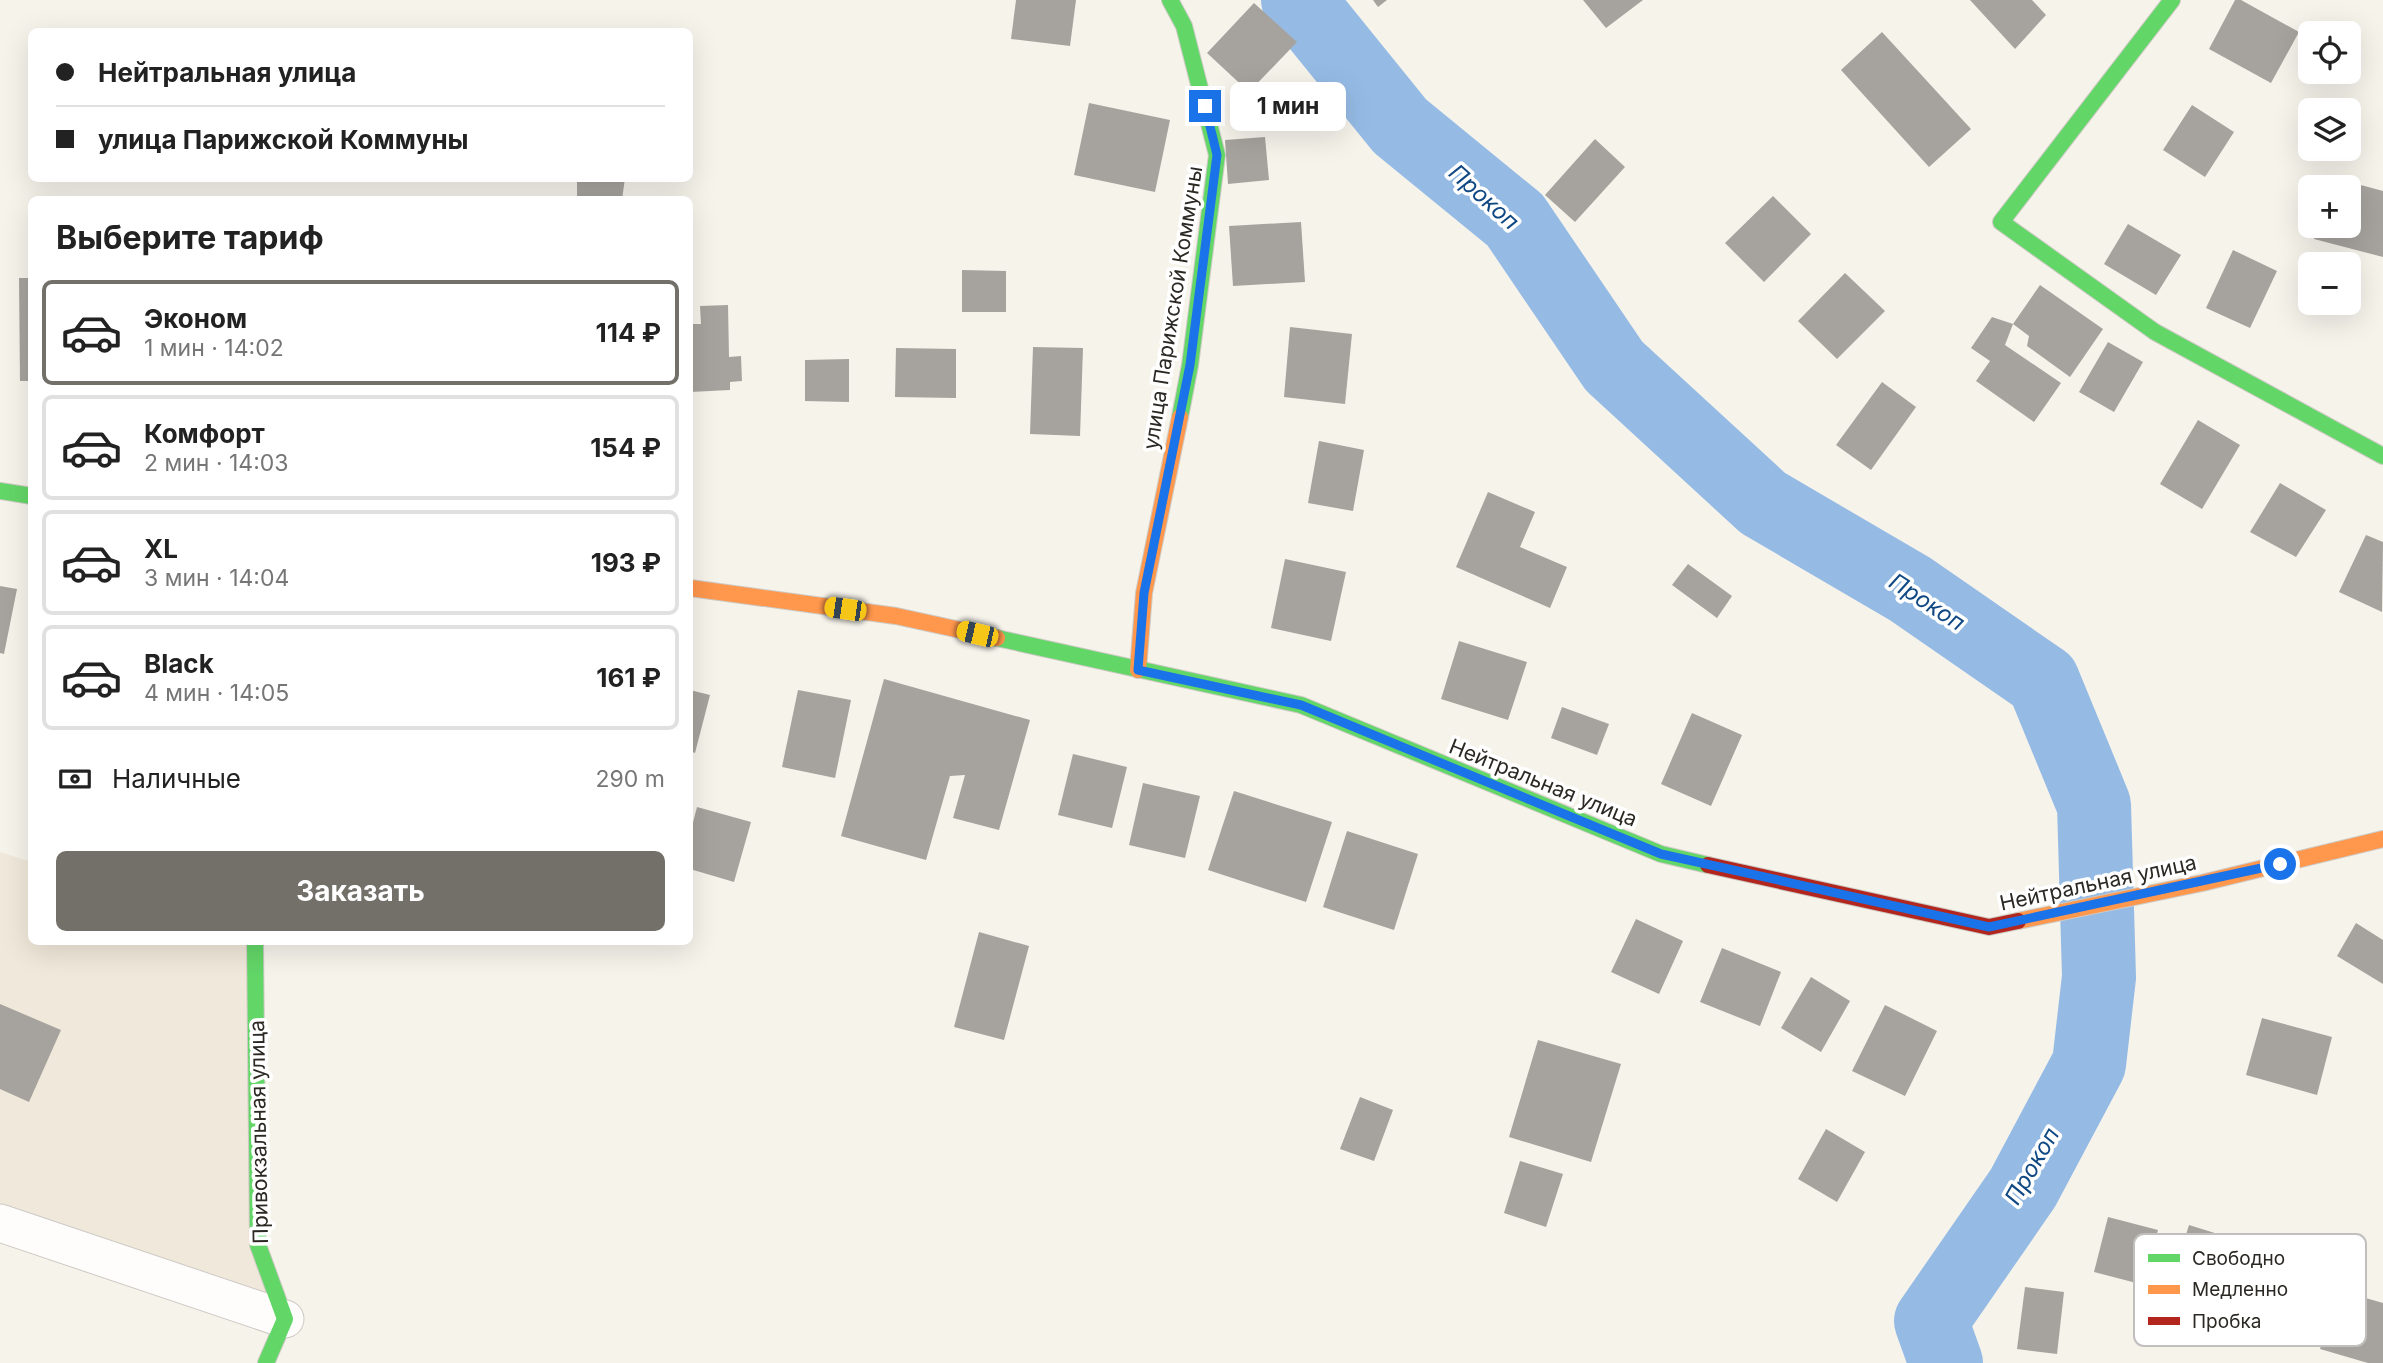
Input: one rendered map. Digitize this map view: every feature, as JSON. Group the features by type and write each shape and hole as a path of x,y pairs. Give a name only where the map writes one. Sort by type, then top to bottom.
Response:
{"street":[{"path":"2172,0 2001,222 2155,332 2383,456"},
{"name":"улица Парижской Коммуны","path":"1138,670 1144,593 1190,365 1217,155 1190,48 1172,1"},
{"path":"0,491 28,495"},
{"name":"Нейтральная улица","path":"693,588 896,616 1301,705 1661,854 1989,927 2202,883 2383,839"},
{"name":"Привокзальная улица","path":"255,945 258,1245 285,1319"},
{"path":"0,1223 285,1319 266,1363"}],"shaded area":[{"path":"0,852 28,861 28,945 255,945 258,1245 285,1319 0,1223"}],"building":[{"path":"1016,0 1076,0 1070,46 1011,39"},
{"path":"1373,0 1387,0 1378,7"},
{"path":"1583,0 1643,0 1606,28"},
{"path":"1970,0 2032,0 2046,15 2015,49"},
{"path":"2235,0 2241,0 2298,31 2271,83 2209,49"},
{"path":"1254,3 1297,42 1249,92 1207,53"},
{"path":"1882,32 1971,129 1929,167 1841,70"},
{"path":"1089,103 1170,120 1155,192 1074,175"},
{"path":"2192,105 2234,132 2205,177 2163,150"},
{"path":"1265,137 1269,180 1228,184 1225,140"},
{"path":"1595,139 1625,167 1575,222 1545,195"},
{"path":"577,182 624,182 623,196 577,196"},
{"path":"2361,185 2383,191 2383,257 2314,239 2361,238"},
{"path":"1773,196 1811,234 1764,282 1725,243"},
{"path":"1301,222 1305,282 1233,286 1229,226"},
{"path":"2128,224 2181,255 2156,295 2104,264"},
{"path":"2233,250 2277,271 2250,328 2206,308"},
{"path":"962,270 1006,271 1006,312 962,312"},
{"path":"1845,273 1885,311 1837,359 1798,321"},
{"path":"19,278 28,278 28,381 20,381"},
{"path":"2040,285 2103,329 2070,377 2027,346 2029,336 2013,324"},
{"path":"728,305 729,357 741,356 742,381 730,382 730,390 693,392 693,324 701,324 700,306"},
{"path":"1992,317 2013,324 2005,345 2061,383 2034,422 1976,381 1990,361 1971,348"},
{"path":"1290,327 1352,334 1345,404 1284,397"},
{"path":"2108,342 2143,362 2114,412 2079,392"},
{"path":"1033,347 1083,348 1080,436 1030,434"},
{"path":"896,348 956,349 956,398 895,397"},
{"path":"849,359 849,402 805,401 805,360"},
{"path":"1882,382 1916,407 1871,470 1836,445"},
{"path":"2198,420 2240,445 2202,509 2160,484"},
{"path":"1319,441 1364,450 1353,511 1308,503"},
{"path":"2280,483 2326,510 2296,557 2250,532"},
{"path":"1488,492 1535,512 1520,547 1567,567 1550,608 1456,567"},
{"path":"2366,535 2383,542 2382,612 2339,592"},
{"path":"1285,559 1346,572 1331,641 1271,628"},
{"path":"1688,564 1732,596 1717,618 1672,585"},
{"path":"0,586 17,589 4,654 0,653"},
{"path":"1459,641 1527,662 1508,720 1441,699"},
{"path":"884,679 1030,720 999,830 953,818 965,775 950,776 926,860 841,836"},
{"path":"798,690 851,700 835,778 782,767"},
{"path":"693,691 710,695 695,753 693,752"},
{"path":"1562,707 1609,724 1597,755 1551,738"},
{"path":"1692,713 1742,735 1711,806 1661,784"},
{"path":"1073,754 1127,767 1112,828 1058,815"},
{"path":"1143,783 1200,796 1185,858 1129,845"},
{"path":"1234,791 1332,822 1306,902 1208,870"},
{"path":"697,807 751,822 734,882 693,870 693,822"},
{"path":"1347,831 1418,854 1394,930 1323,907"},
{"path":"1636,919 1683,941 1659,994 1611,972"},
{"path":"2356,923 2383,940 2383,984 2337,956"},
{"path":"979,932 1029,946 1004,1040 954,1027"},
{"path":"1722,948 1781,972 1760,1026 1700,1002"},
{"path":"1811,977 1850,1001 1821,1052 1781,1028"},
{"path":"0,1004 61,1030 29,1102 0,1089"},
{"path":"1885,1005 1937,1031 1905,1096 1852,1071"},
{"path":"2262,1018 2332,1037 2317,1095 2246,1075"},
{"path":"1538,1040 1621,1064 1591,1162 1509,1137"},
{"path":"1360,1097 1393,1110 1374,1161 1340,1149"},
{"path":"1826,1129 1865,1152 1837,1202 1798,1179"},
{"path":"1520,1161 1563,1174 1546,1227 1504,1213"},
{"path":"2108,1217 2158,1230 2157,1234 2134,1234 2134,1282 2094,1272"},
{"path":"2189,1225 2218,1234 2186,1234"},
{"path":"2025,1287 2064,1292 2057,1354 2017,1349"},
{"path":"2366,1298 2383,1303 2383,1363 2368,1363 2320,1349 2321,1346 2366,1346"}],"waterway":[{"name":"Прокоп","path":"1298,0 1400,126 1515,220 1614,366 1763,503 1910,589 2043,681 2094,805 2099,977 2089,1064 2023,1188 1931,1321 1946,1363"}],"traffic: fast":[{"path":"1170,0 1184,26 1217,155 1190,365 1180,417"},
{"path":"2172,0 2001,222 2155,332 2383,456"},
{"path":"0,491 28,495"},
{"path":"997,638 1301,705 1661,854 1708,865"},
{"path":"255,945 258,1245 285,1319 266,1363"}],"traffic: slow":[{"path":"1138,670 1144,593 1180,417"},
{"path":"693,588 896,616 997,638"},
{"path":"2018,921 2202,883 2383,839"}],"traffic: jam":[{"path":"1708,865 1989,927 2018,921"}],"route":[{"path":"1205,106 1217,155 1190,365 1144,593 1138,670 1301,705 1661,854 1989,927 2280,864"}]}
